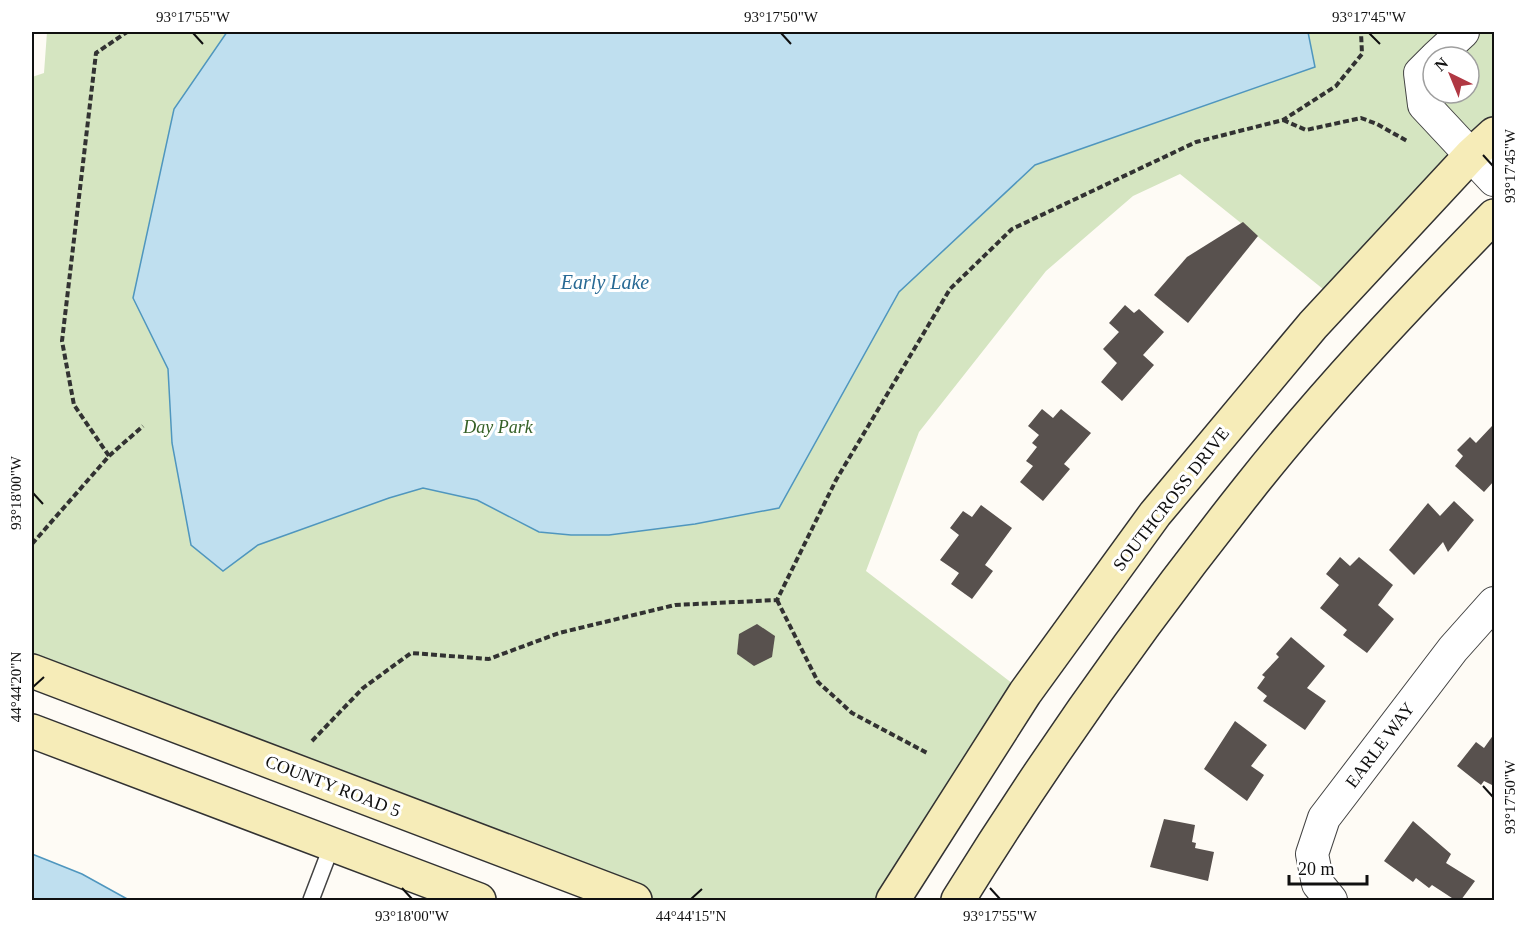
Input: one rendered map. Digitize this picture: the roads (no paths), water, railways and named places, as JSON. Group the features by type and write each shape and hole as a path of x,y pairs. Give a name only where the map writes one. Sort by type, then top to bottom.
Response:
{"street":[{"path":"1449,45 1463,32"},
{"path":"1421,72 1419,74 1421,86"},
{"path":"1424,105 1483,144 1494,180"},
{"name":"SOUTHCROSS DRIVE","path":"893,900 1025,693 1155,514 1313,325 1483,144"},
{"path":"958,900 1104,678 1249,488 1407,305 1494,216"},
{"name":"EARLE WAY","path":"1331,900 1317,884 1312,854 1324,818 1453,649 1494,603"},
{"name":"COUNTY ROAD 5","path":"32,671 635,900"},
{"path":"32,731 479,900"}],"lane":[{"path":"311,900 332,845"}],"water":[{"name":"Early Lake","path":"227,32 1308,32 1315,67 1035,165 899,292 779,508 695,524 609,535 571,535 539,532 477,500 423,488 258,545 223,571 191,545 172,443 168,369 133,298 174,109"},
{"path":"32,854 82,874 129,900 32,900"}],"park label":[{"name":"Day Park","path":"498,427"}]}
